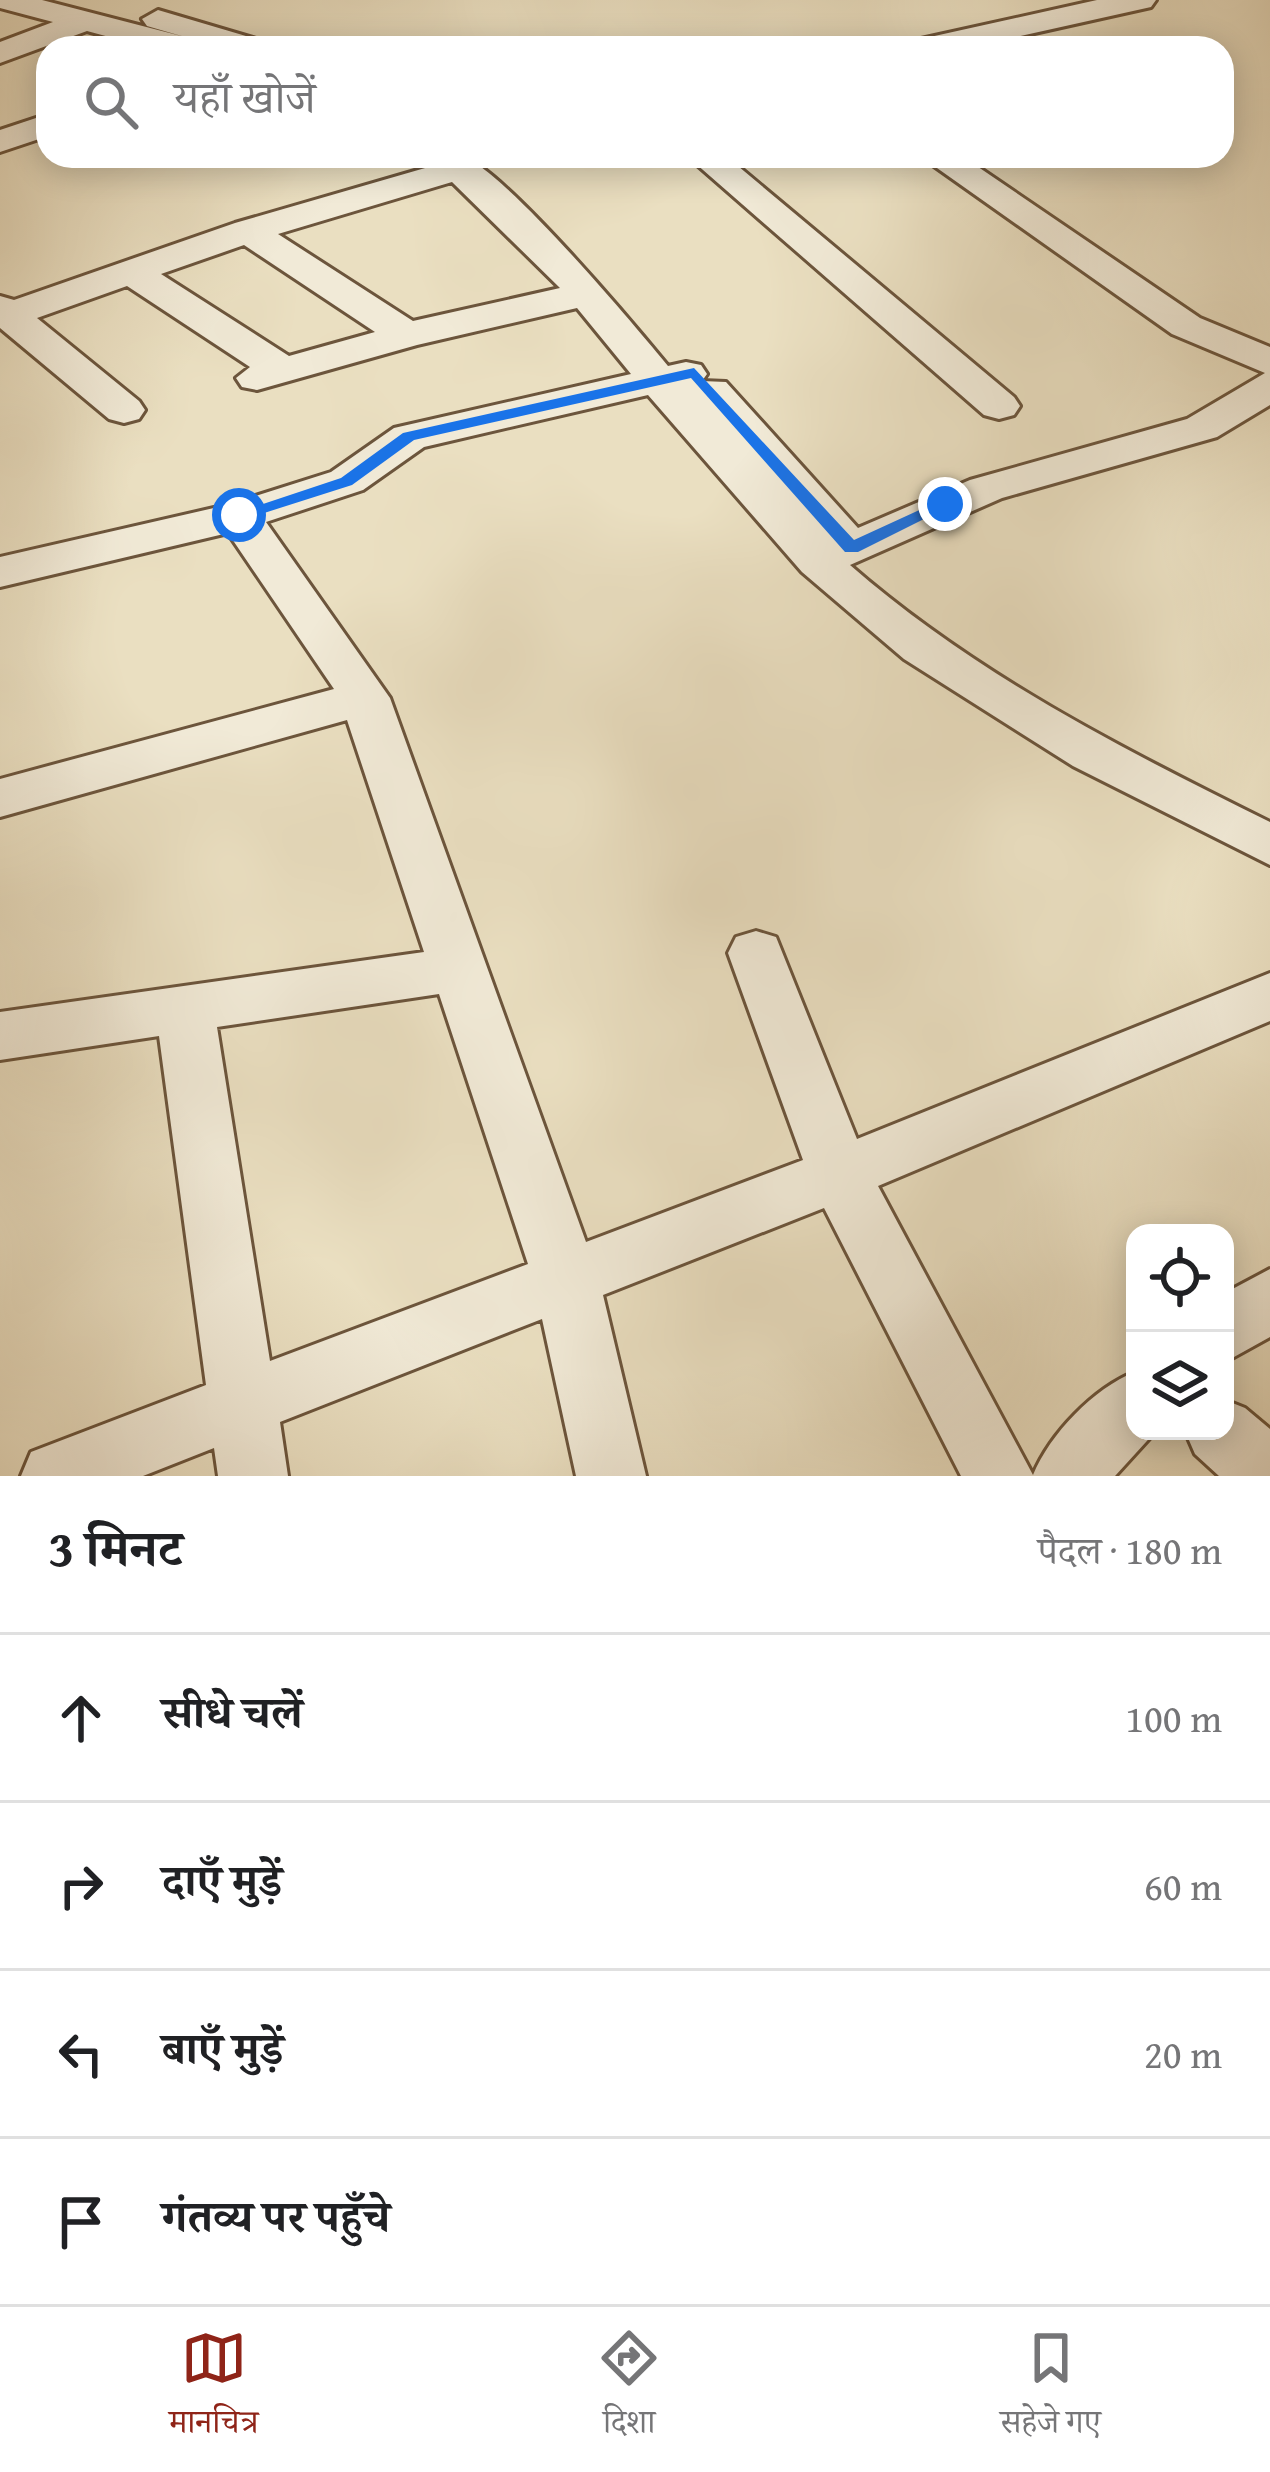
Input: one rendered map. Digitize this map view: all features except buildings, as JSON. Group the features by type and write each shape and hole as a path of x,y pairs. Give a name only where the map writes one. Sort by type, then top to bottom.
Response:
{"street":[{"path":"6,0 88,10 199,36"},
{"path":"1001,36 1140,0"},
{"path":"0,53 88,10 156,36"},
{"path":"0,142 36,128"},
{"path":"3,312 133,273 439,168"},
{"path":"470,168 587,294 675,376"},
{"path":"474,168 600,259 753,495 1006,671 1173,764 1270,810"},
{"path":"719,168 999,406"},
{"path":"956,168 1186,326 1270,362"},
{"path":"248,231 406,335"},
{"path":"133,273 271,375 406,335 587,294"},
{"path":"3,312 124,410"},
{"path":"0,572 239,515 346,481 409,436 675,376"},
{"path":"835,555 986,489 1166,442 1235,412 1270,384"},
{"path":"239,515 364,698 566,1279 611,1476"},
{"path":"835,555 917,647 964,680 1100,758 1270,845"},
{"path":"0,798 364,698"},
{"path":"756,953 839,1174 998,1476"},
{"path":"0,1036 459,969"},
{"path":"56,1476 839,1174 1270,996"},
{"path":"185,1009 254,1476"},
{"path":"1234,1325 1270,1299"},
{"path":"1068,1476 1126,1414"},
{"path":"1230,1440 1270,1475"}],"route":[{"path":"239,515 346,481 409,436 694,373 851,548 945,504"}]}
